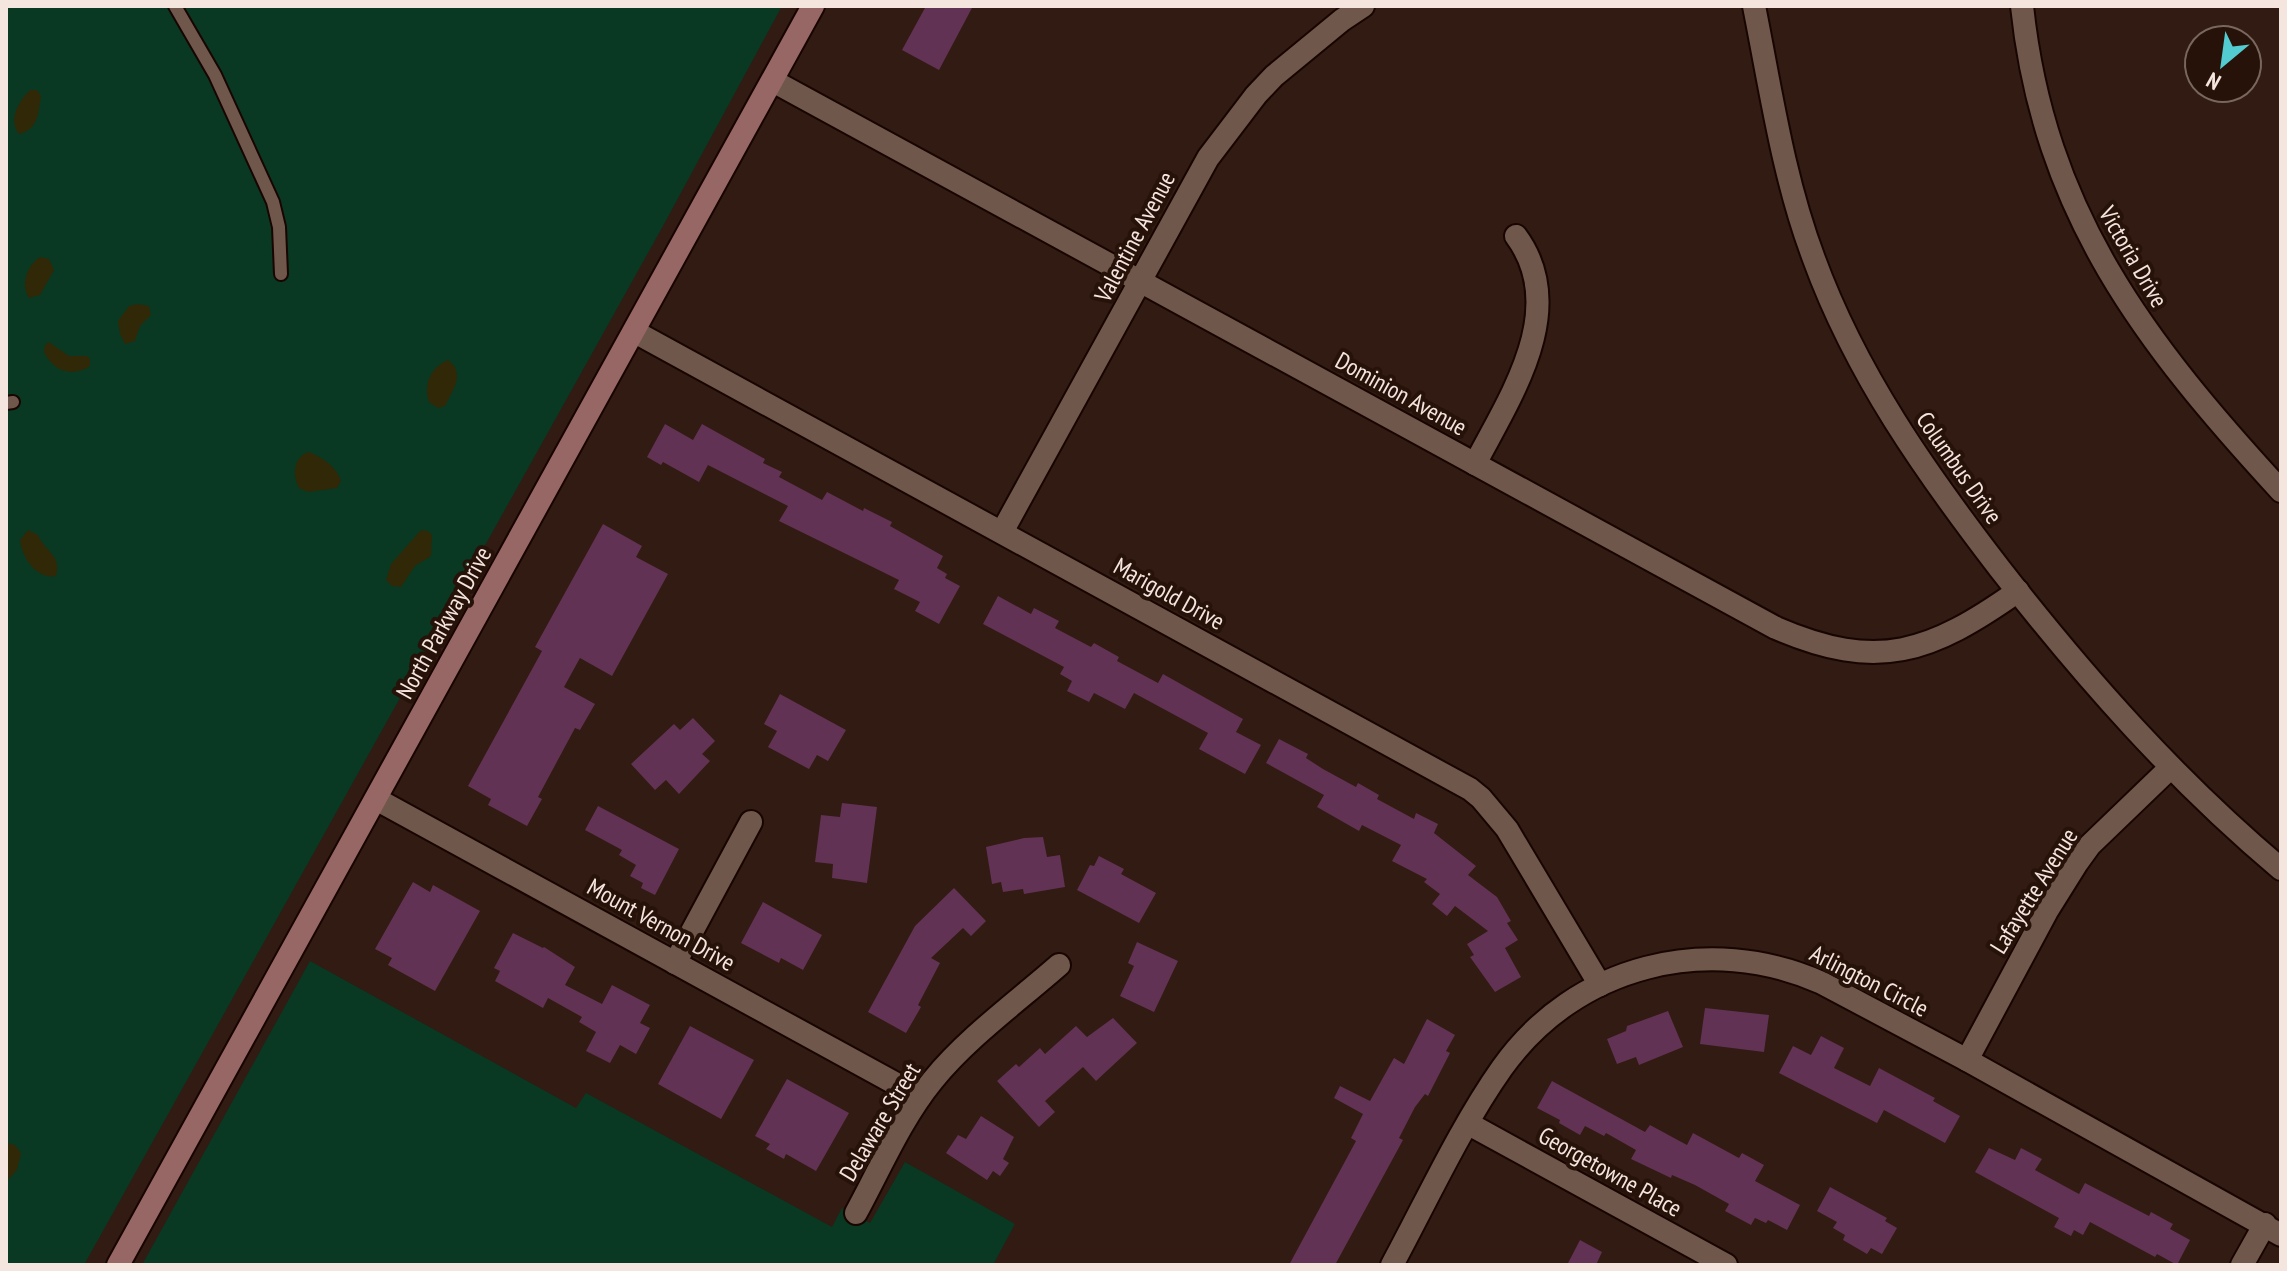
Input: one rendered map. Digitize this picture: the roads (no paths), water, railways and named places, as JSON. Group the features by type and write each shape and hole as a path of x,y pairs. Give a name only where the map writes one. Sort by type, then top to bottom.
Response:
{"main road":[{"name":"North Parkway Drive","path":"118,1265 813,6"}],"street":[{"name":"Valentine Avenue","path":"1002,532 1208,158 1256,95 1291,60 1363,6"},
{"name":"Columbus Drive","path":"1754,6 1787,172 1813,257 1835,310 1902,435 1958,513 2090,681 2170,768 2281,869"},
{"name":"Victoria Drive","path":"2022,6 2042,117 2069,192 2105,268 2163,355 2281,491"},
{"name":"Dominion Avenue","path":"773,81 1776,628 1830,648 1874,653 1916,647 1958,631 2018,591"},
{"path":"1475,464 1519,379 1530,351 1536,321 1538,292 1534,269 1516,236"},
{"name":"Marigold Drive","path":"635,332 1453,779 1481,798 1507,829 1600,985"},
{"name":"Lafayette Avenue","path":"1967,1060 2047,911 2077,863 2103,832 2170,768"},
{"name":"Mount Vernon Drive","path":"376,799 920,1097"},
{"path":"675,963 751,822"},
{"name":"Arlington Circle","path":"1392,1265 1502,1068 1525,1041 1562,1008 1600,985 1645,968 1707,958 1754,961 1800,973 1822,983 2273,1229"},
{"name":"Delaware Street","path":"856,1213 920,1097 950,1061 1059,965"},
{"name":"Georgetowne Place","path":"1469,1124 1726,1265"},
{"path":"2242,1265 2273,1229"}],"lane":[{"path":"175,6 215,75 273,202 279,227 281,274"}]}
